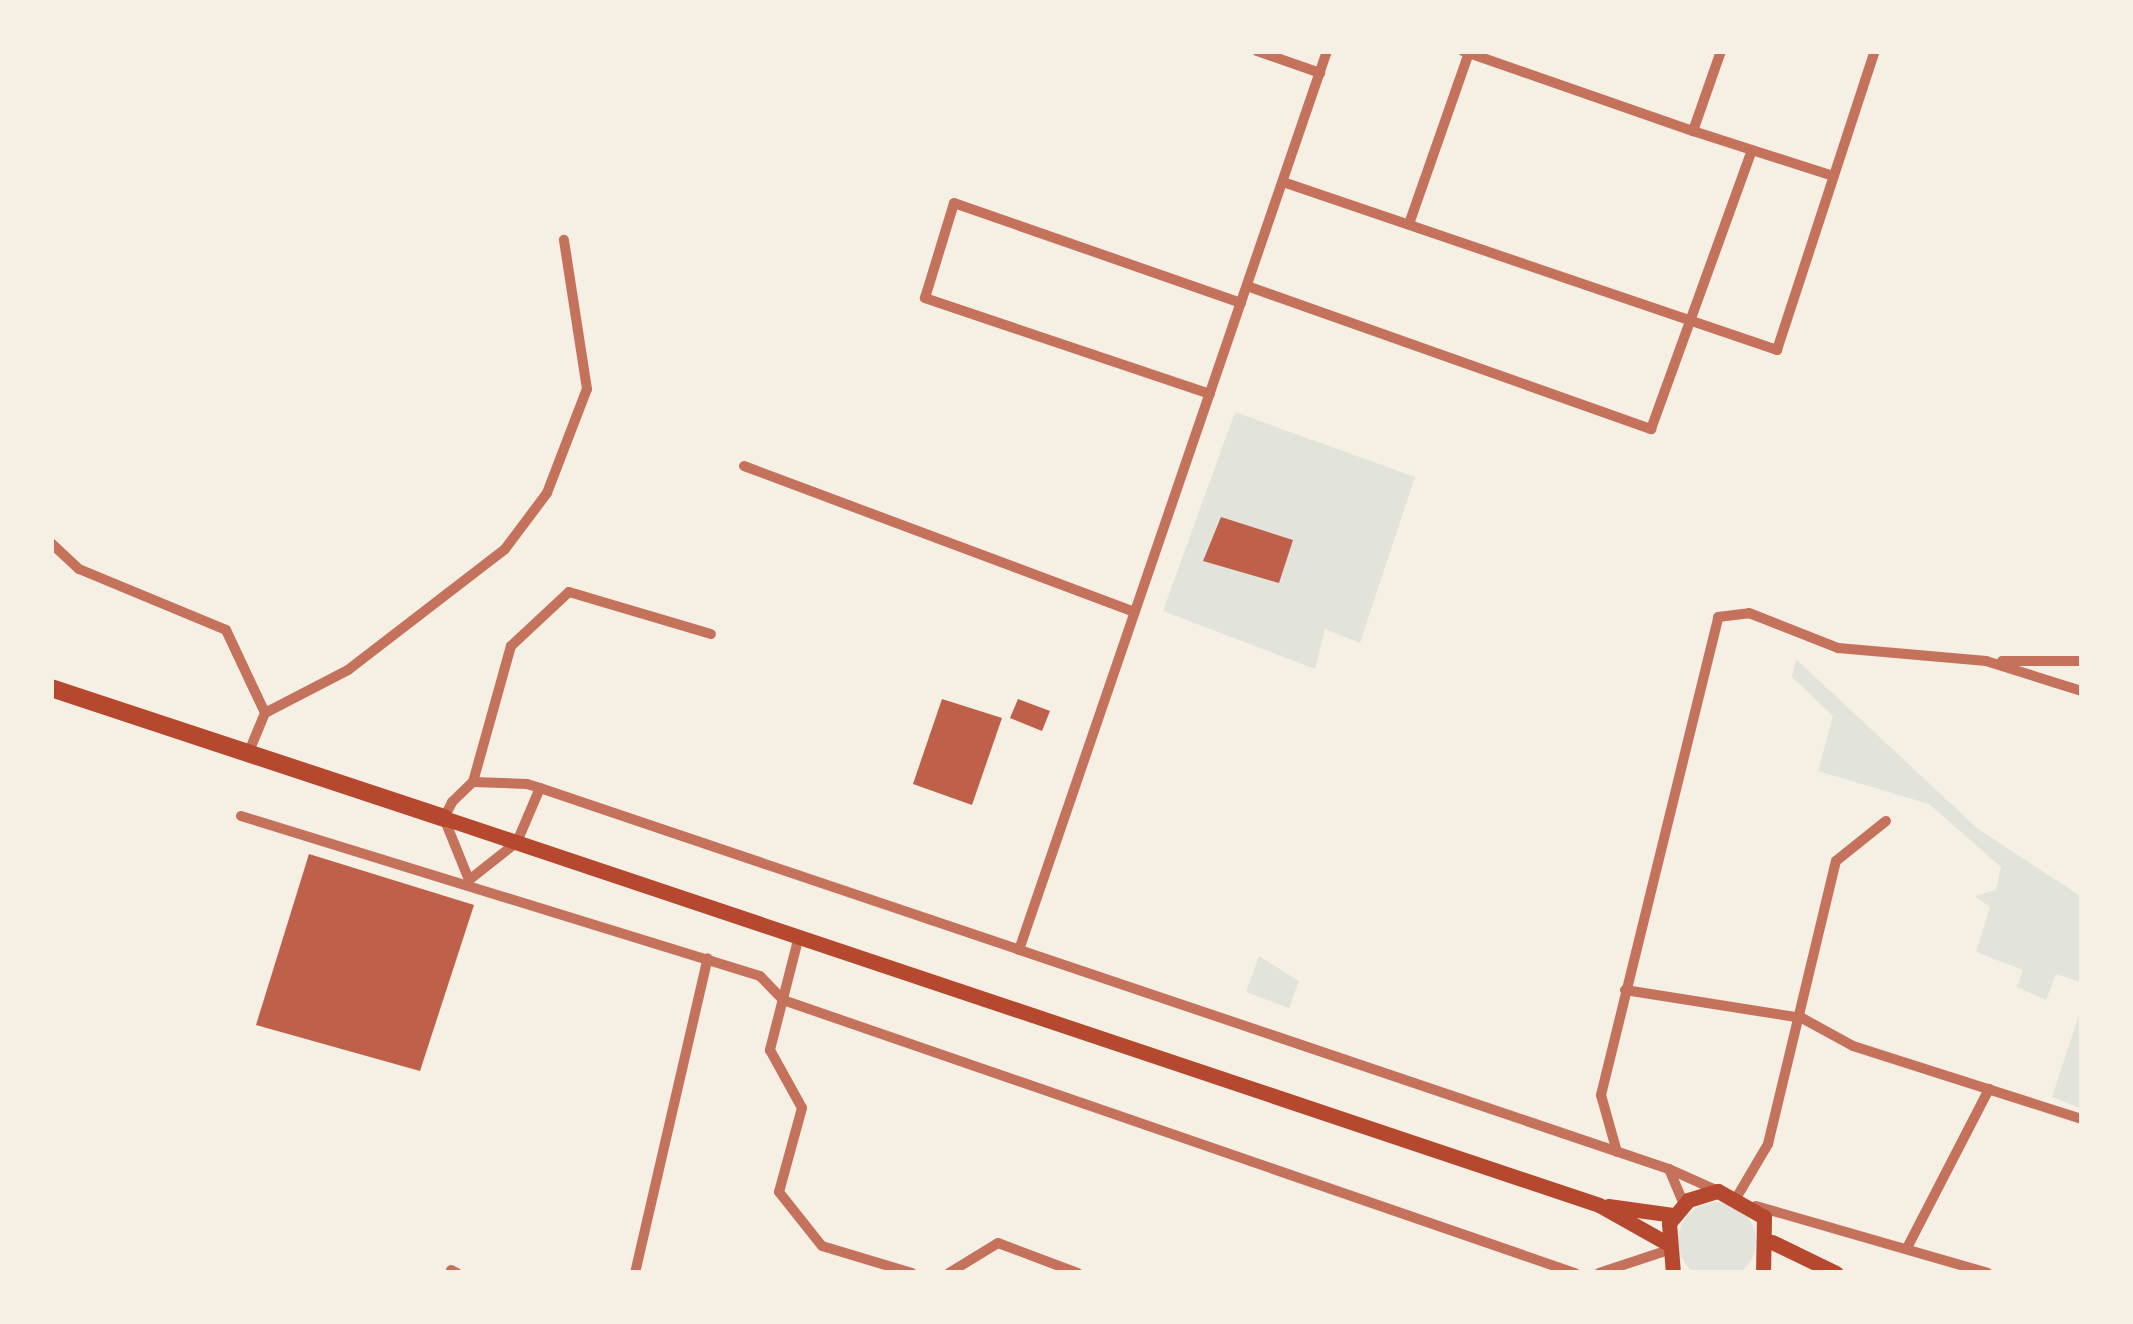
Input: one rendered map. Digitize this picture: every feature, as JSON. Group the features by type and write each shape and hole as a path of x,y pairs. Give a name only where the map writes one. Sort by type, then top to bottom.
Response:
{"main road":[{"path":"51,688 1599,1205 1665,1246"},
{"path":"1599,1205 1679,1209 1718,1191 1738,1195 1756,1206 1772,1243 1763,1273"},
{"path":"1673,1273 1665,1246 1679,1209"},
{"path":"1772,1243 1836,1273"}],"street":[{"path":"1256,51 1320,74"},
{"path":"1019,950 1327,51"},
{"path":"1693,130 1721,51"},
{"path":"1283,182 1778,350 1830,175 1875,51"},
{"path":"1409,224 1466,52 1750,152 1830,175"},
{"path":"1247,286 1651,429 1694,320 1750,152"},
{"path":"1210,394 925,298 954,203 1241,302"},
{"path":"248,755 265,713 348,670 505,549 547,494 587,389 564,240"},
{"path":"744,466 1135,612"},
{"path":"51,543 79,569 226,630 265,713"},
{"path":"469,880 444,818 473,782 512,646 569,592 711,634"},
{"path":"1617,1151 1601,1095 1718,616 1749,613 1838,648 1987,661 2082,662"},
{"path":"1987,661 2082,691"},
{"path":"473,782 539,788 1617,1151 1718,1191"},
{"path":"469,880 517,842 539,788"},
{"path":"242,816 469,880 760,976 783,1000 1575,1273"},
{"path":"1738,1195 1768,1144 1802,1018 1836,861 1886,821"},
{"path":"799,936 770,1050 802,1108 779,1192 822,1246 912,1273"},
{"path":"635,1273 707,958"},
{"path":"1625,990 1802,1018 2082,1119"},
{"path":"1908,1246 1989,1089"},
{"path":"1669,1169 1679,1209"},
{"path":"1756,1206 1908,1246 1988,1273"},
{"path":"949,1273 998,1243 1078,1273"},
{"path":"1599,1273 1665,1246"},
{"path":"860,1273 866,1259"}],"shaded area":[{"path":"1235,412 1415,477 1360,643 1325,629 1315,669 1163,611"},
{"path":"1796,659 1977,828 2082,897 2082,983 2056,974 2046,1000 2017,987 2023,970 1976,952 1990,907 1975,896 1996,890 2001,867 1929,804 1818,771 1833,716 1792,677"},
{"path":"1259,956 1299,981 1289,1008 1246,992"},
{"path":"2082,1006 2082,1109 2052,1097"},
{"path":"1717,1202 1744,1214 1756,1241 1744,1268 1717,1280 1690,1268 1678,1241 1690,1214"}],"building":[{"path":"1221,517 1293,540 1279,583 1203,561"},
{"path":"942,699 1002,718 972,805 913,784"},
{"path":"1018,699 1050,711 1042,731 1010,718"},
{"path":"309,854 474,905 420,1071 256,1025"}]}
